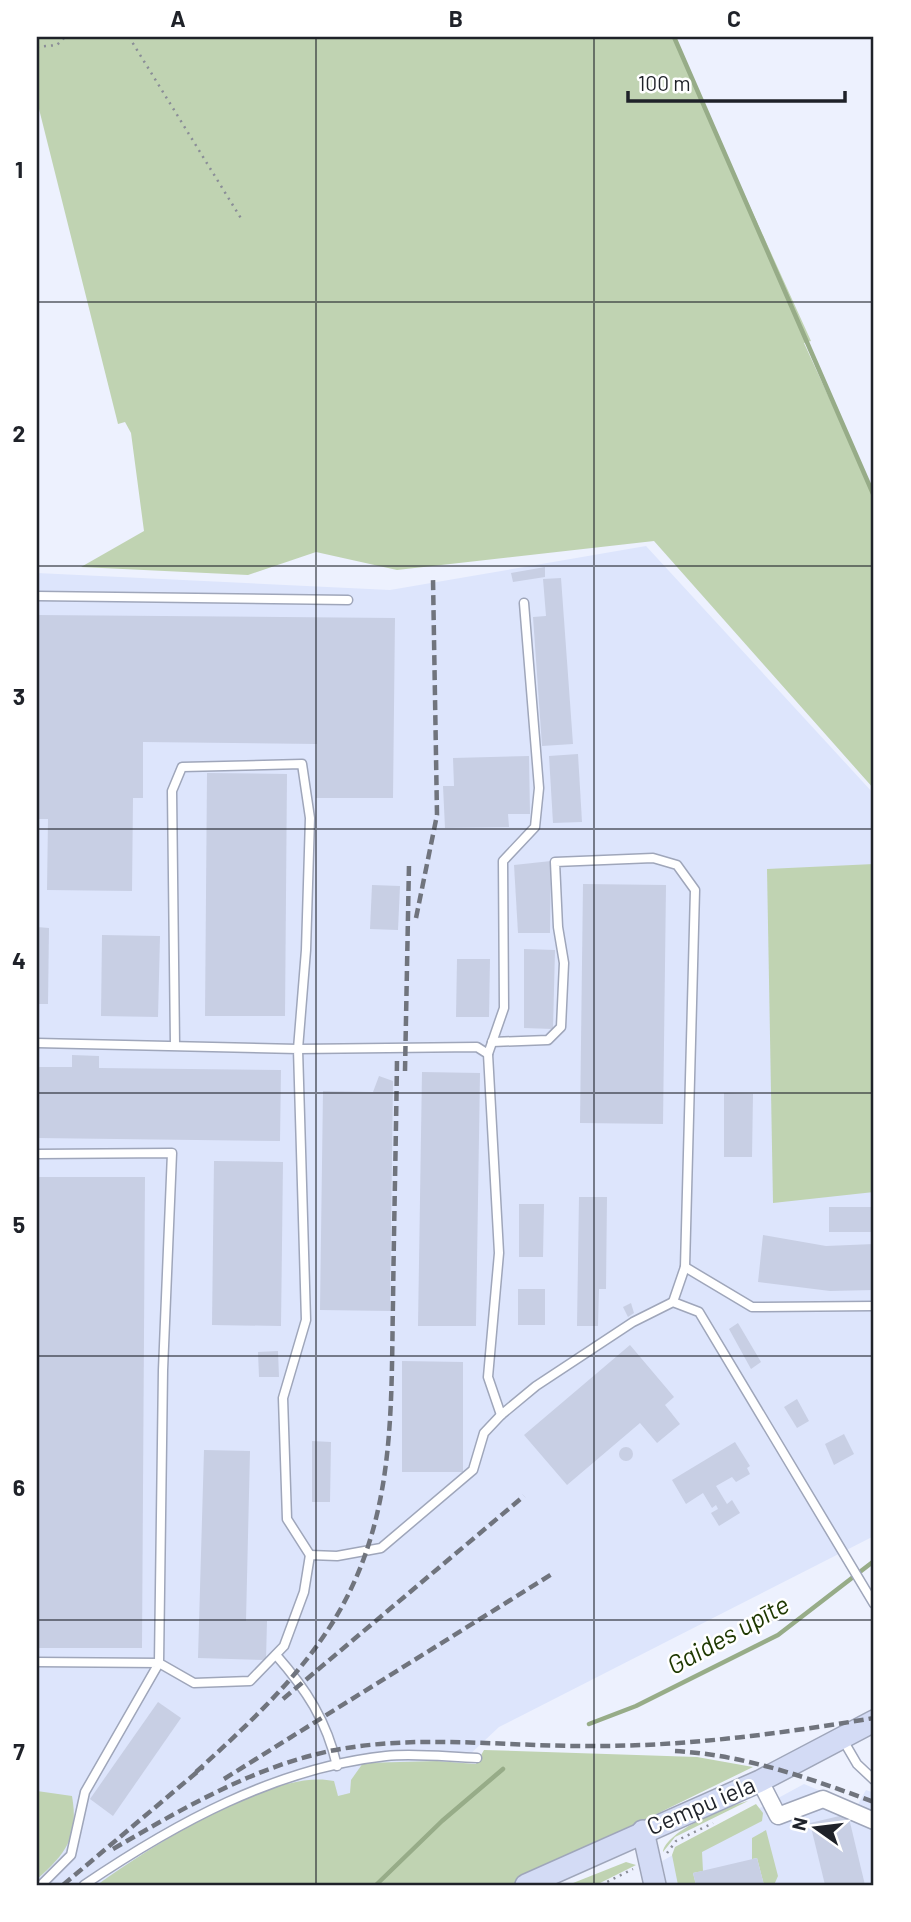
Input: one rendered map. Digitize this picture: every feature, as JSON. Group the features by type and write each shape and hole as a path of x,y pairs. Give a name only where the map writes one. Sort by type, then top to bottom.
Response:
{"main road":[{"name":"Cempu iela","path":"526,1885 760,1781 874,1721"},
{"path":"643,1831 655,1885"}],"street":[{"path":"760,1781 778,1816 822,1799 874,1821"}],"lane":[{"path":"37,596 348,600"},
{"path":"501,1415 488,1377 499,1252 488,1054 505,1009 503,861 535,827 539,788 524,603"},
{"path":"37,1662 159,1663 194,1684 250,1681 284,1646 304,1592 310,1555 287,1519 283,1398 306,1320 298,1049 306,950 310,818 302,764 181,767 172,791 175,1045"},
{"path":"310,1555 337,1556 381,1548 420,1518 473,1470 484,1433 501,1415 536,1386 633,1322 673,1302 685,1267 695,890 677,865 653,858 555,862 558,926 564,963 561,1027 548,1040 492,1042"},
{"path":"37,1043 298,1049 477,1047 488,1054"},
{"path":"37,1154 172,1153 163,1370 159,1663 85,1792 71,1855 41,1885"},
{"path":"685,1267 752,1307 874,1306"},
{"path":"673,1302 699,1312 874,1604"},
{"path":"276,1655 298,1679 318,1710 331,1739 337,1766"},
{"path":"842,1738 856,1764 874,1780"},
{"path":"84,1885 145,1844 250,1792 305,1772 387,1756 477,1758"}],"path":[{"path":"37,47 57,45 65,37"},
{"path":"129,37 242,220"},
{"path":"669,1852 676,1841 720,1819"},
{"path":"601,1885 636,1868"}],"shaded area":[{"path":"646,546 874,794 874,1536 499,1727 331,1885 37,1885 37,573 390,590"},
{"path":"804,1784 857,1806 866,1790 874,1793 874,1885 667,1885 662,1861"}],"green space":[{"path":"37,37 673,37 811,341 804,343 874,496 874,789 654,541 397,570 316,552 248,575 81,567 144,531 131,433 125,422 118,424 37,101"},
{"path":"874,864 874,1192 773,1203 767,869"},
{"path":"484,1750 697,1757 753,1767 511,1885 97,1885 211,1814 278,1786 308,1780 334,1781 338,1796 350,1793 351,1780 363,1763 437,1761 476,1764"},
{"path":"37,1791 72,1796 74,1822 63,1852 37,1879"},
{"path":"748,1801 675,1837 663,1852 675,1836 699,1820"},
{"path":"756,1804 763,1813 762,1821 702,1852 703,1871 693,1873 696,1885 678,1885 672,1855 675,1847"},
{"path":"766,1830 778,1876 774,1885 764,1885 757,1858 752,1859 752,1838"},
{"path":"626,1862 636,1865 596,1885 568,1885"}],"building":[{"path":"545,567 545,577 513,582 511,573"},
{"path":"561,578 573,744 542,746 533,617 546,616 543,579"},
{"path":"37,615 395,618 393,798 316,798 317,744 143,742 143,798 133,798 132,891 47,890 48,819 37,819"},
{"path":"578,754 582,822 553,823 549,756"},
{"path":"529,756 530,814 508,814 509,827 445,828 443,786 454,786 453,758"},
{"path":"207,773 287,774 285,1016 205,1016"},
{"path":"551,861 550,933 518,933 514,865"},
{"path":"583,884 666,885 663,1124 580,1123"},
{"path":"372,885 400,886 398,930 370,929"},
{"path":"37,927 49,928 48,1004 37,1004"},
{"path":"102,935 160,936 158,1017 101,1016"},
{"path":"524,949 555,950 553,1029 524,1028"},
{"path":"457,959 490,959 489,1017 456,1017"},
{"path":"72,1055 99,1056 99,1068 281,1070 280,1141 37,1138 37,1067 72,1067"},
{"path":"422,1072 480,1073 476,1326 418,1326"},
{"path":"379,1076 393,1081 390,1311 320,1310 323,1091 373,1092"},
{"path":"724,1093 753,1094 752,1157 724,1157"},
{"path":"214,1161 283,1162 281,1326 212,1325"},
{"path":"37,1177 145,1177 142,1648 37,1648"},
{"path":"579,1197 607,1197 606,1289 599,1289 598,1326 577,1326"},
{"path":"519,1204 544,1204 543,1257 519,1257"},
{"path":"829,1207 874,1207 874,1232 829,1232"},
{"path":"763,1235 826,1246 874,1244 874,1290 830,1291 758,1282"},
{"path":"518,1289 545,1289 545,1325 518,1325"},
{"path":"631,1303 634,1313 628,1317 623,1307"},
{"path":"738,1323 761,1362 751,1369 729,1329"},
{"path":"630,1345 674,1397 665,1405 680,1424 657,1443 640,1423 567,1485 524,1435"},
{"path":"278,1351 279,1377 259,1377 258,1352"},
{"path":"402,1361 463,1362 463,1472 402,1472"},
{"path":"797,1399 809,1421 797,1428 784,1407"},
{"path":"844,1434 854,1454 834,1465 825,1444"},
{"path":"312,1441 331,1442 330,1502 312,1502"},
{"path":"735,1442 750,1466 747,1468 750,1474 736,1482 732,1477 716,1486 727,1504 732,1500 740,1513 719,1526 711,1513 718,1509 716,1505 712,1508 703,1493 686,1504 672,1480"},
{"path":"623,1447 629,1447 633,1454 629,1461 623,1461 619,1457 619,1451"},
{"path":"204,1450 250,1451 246,1621 267,1621 266,1660 198,1658"},
{"path":"158,1702 181,1718 113,1816 90,1799"},
{"path":"848,1814 865,1885 825,1885 810,1823"},
{"path":"757,1858 764,1885 696,1885 693,1873"}],"waterway":[{"path":"674,37 874,496"},
{"name":"Gaides upīte","path":"589,1724 636,1706 778,1635 874,1561"},
{"name":"Gaides upīte","path":"376,1885 442,1821 503,1769"}],"railway":[{"path":"416,918 437,815 433,579"},
{"path":"405,1071 409,864"},
{"path":"196,1772 260,1712 317,1646 347,1597 363,1562 374,1526 387,1452 392,1378 397,1059"},
{"path":"283,1699 524,1496"},
{"path":"224,1779 552,1574"},
{"path":"113,1849 218,1791 272,1768 330,1751 425,1742 584,1746 694,1742 874,1718"},
{"path":"675,1751 752,1763 801,1776 874,1802"},
{"path":"63,1885 203,1767"}]}
